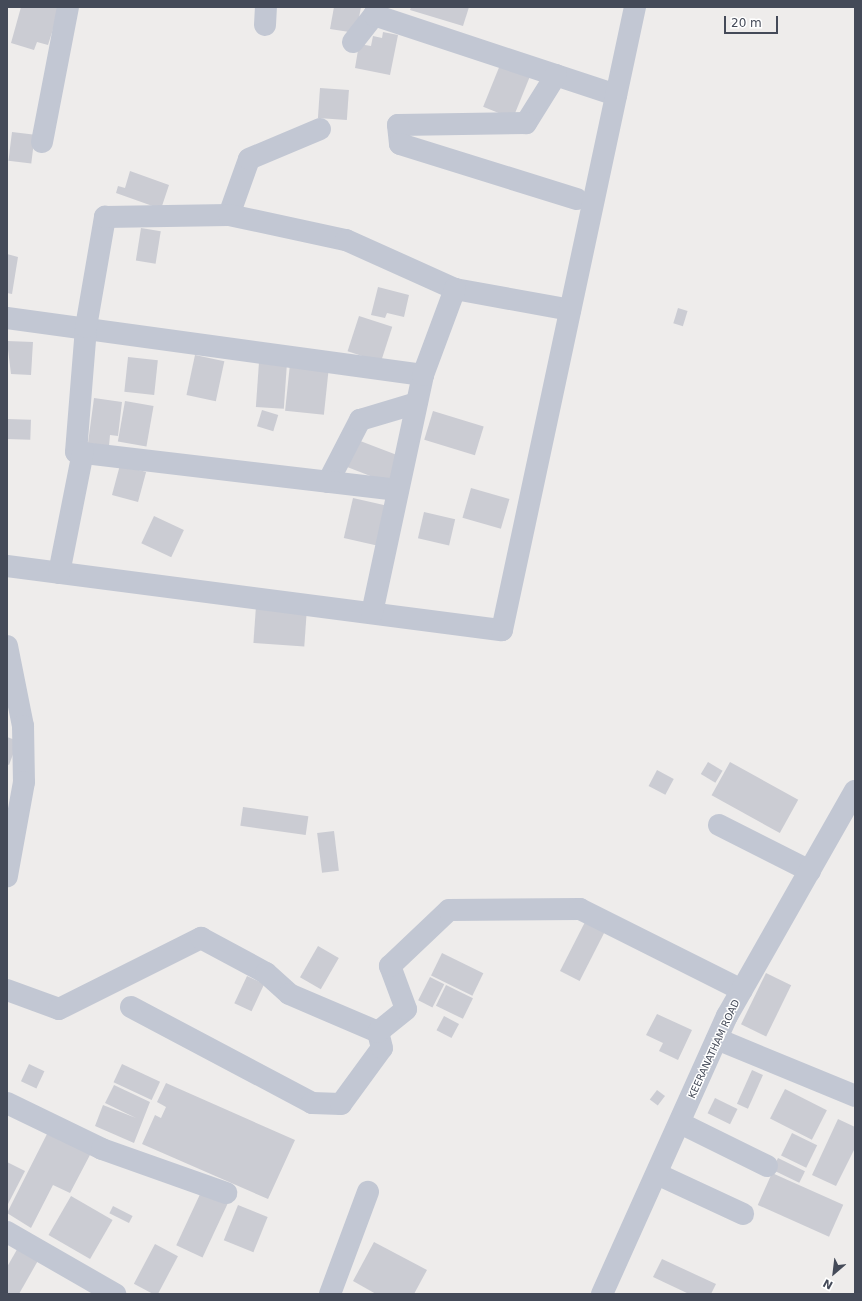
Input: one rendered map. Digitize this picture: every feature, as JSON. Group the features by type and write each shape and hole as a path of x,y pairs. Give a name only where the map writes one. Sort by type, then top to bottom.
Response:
{"street":[{"path":"42,142 68,7"},
{"path":"7,566 502,630 635,7"},
{"path":"353,42 374,14 616,95"},
{"path":"556,75 526,123 398,125 400,144 577,199"},
{"path":"229,215 249,159 320,129"},
{"path":"398,490 76,452 86,327 105,217 229,215 346,240 455,289 570,310"},
{"path":"372,613 423,375 455,289"},
{"path":"7,318 86,327 423,375"},
{"path":"328,482 360,420 417,403"},
{"path":"59,573 83,452"},
{"path":"7,646 23,726 15,779 7,876"},
{"name":"KEERANATHAM ROAD","path":"602,1294 717,1039 742,990 855,791"},
{"path":"719,825 810,871"},
{"path":"378,1032 406,1008 390,966 449,910 580,909 742,990"},
{"path":"7,990 59,1009 201,938 266,973 289,994 378,1032"},
{"path":"131,1007 312,1103 341,1104 382,1048 378,1032"},
{"path":"717,1039 855,1096"},
{"path":"7,1103 102,1149 226,1193"},
{"path":"680,1123 766,1166"},
{"path":"656,1174 742,1214"},
{"path":"330,1294 368,1192"},
{"path":"7,1232 115,1294"}],"building":[{"path":"21,7 60,7 48,45 37,42 34,50 11,43"},
{"path":"334,7 361,7 356,33 330,29"},
{"path":"411,7 469,7 463,26 410,10"},
{"path":"383,32 398,35 390,75 355,68 359,44 371,46 373,36 382,38"},
{"path":"500,65 530,77 513,119 483,107"},
{"path":"320,88 349,90 347,120 318,118"},
{"path":"12,132 35,135 31,164 8,161"},
{"path":"130,171 169,185 161,209 116,193 118,186 125,188"},
{"path":"141,228 161,231 156,264 136,261"},
{"path":"7,254 18,257 12,294 7,293"},
{"path":"378,287 409,295 404,317 387,313 385,318 371,315"},
{"path":"678,308 688,311 683,326 673,323"},
{"path":"359,316 392,327 381,362 348,351"},
{"path":"7,341 33,342 31,375 11,374"},
{"path":"195,355 224,361 216,401 186,395"},
{"path":"128,357 158,360 154,395 124,392"},
{"path":"259,362 287,364 284,409 256,407"},
{"path":"290,364 329,368 324,415 285,411"},
{"path":"94,398 122,402 118,436 110,435 109,446 88,443"},
{"path":"125,401 154,406 146,446 118,441"},
{"path":"262,410 278,415 273,431 257,426"},
{"path":"433,411 484,426 475,455 424,440"},
{"path":"7,419 31,420 30,440 7,439"},
{"path":"355,439 399,456 388,483 345,466"},
{"path":"120,465 146,472 138,502 112,495"},
{"path":"471,488 509,499 501,529 462,518"},
{"path":"353,498 387,506 378,546 344,538"},
{"path":"424,512 455,519 449,546 418,538"},
{"path":"154,516 184,530 171,557 141,543"},
{"path":"256,606 307,610 304,646 253,643"},
{"path":"7,737 18,741 9,765 7,764"},
{"path":"708,762 723,771 715,783 701,774"},
{"path":"730,762 798,800 780,833 712,795"},
{"path":"657,770 674,779 665,795 649,786"},
{"path":"243,807 308,816 306,835 240,826"},
{"path":"334,831 339,871 322,873 317,833"},
{"path":"585,922 605,932 580,981 560,971"},
{"path":"318,946 339,958 321,989 300,977"},
{"path":"442,953 483,973 472,996 431,975"},
{"path":"766,973 791,985 766,1037 741,1024"},
{"path":"247,976 264,984 252,1011 234,1003"},
{"path":"430,977 444,984 432,1007 418,1000"},
{"path":"446,985 473,998 463,1019 436,1006"},
{"path":"657,1014 692,1030 678,1060 659,1051 663,1043 646,1035"},
{"path":"444,1016 459,1024 451,1038 436,1030"},
{"path":"29,1064 44,1071 36,1088 21,1081"},
{"path":"122,1064 160,1082 152,1100 114,1082"},
{"path":"752,1070 763,1075 748,1109 737,1104"},
{"path":"166,1083 295,1140 268,1199 142,1144 155,1115 161,1118 166,1107 157,1102"},
{"path":"114,1085 150,1102 134,1143 95,1126 103,1105 136,1118 105,1103"},
{"path":"785,1089 827,1110 812,1140 770,1118"},
{"path":"657,1090 665,1096 658,1106 650,1100"},
{"path":"715,1098 737,1109 730,1124 708,1113"},
{"path":"838,1119 855,1127 855,1148 836,1186 812,1175"},
{"path":"48,1132 91,1153 70,1193 53,1185 31,1228 7,1213"},
{"path":"792,1133 817,1145 806,1168 781,1155"},
{"path":"778,1158 805,1171 799,1183 772,1170"},
{"path":"7,1162 25,1171 7,1206"},
{"path":"772,1173 843,1205 829,1237 758,1205"},
{"path":"202,1190 228,1202 203,1258 176,1245"},
{"path":"71,1196 113,1220 90,1259 48,1235"},
{"path":"238,1205 268,1217 253,1252 224,1240"},
{"path":"113,1206 133,1216 129,1223 109,1213"},
{"path":"374,1242 427,1270 414,1294 376,1294 353,1281"},
{"path":"155,1244 178,1256 158,1294 153,1294 134,1284"},
{"path":"19,1246 40,1257 19,1294 7,1294 7,1267"},
{"path":"662,1259 716,1284 711,1294 689,1294 653,1277"}]}
